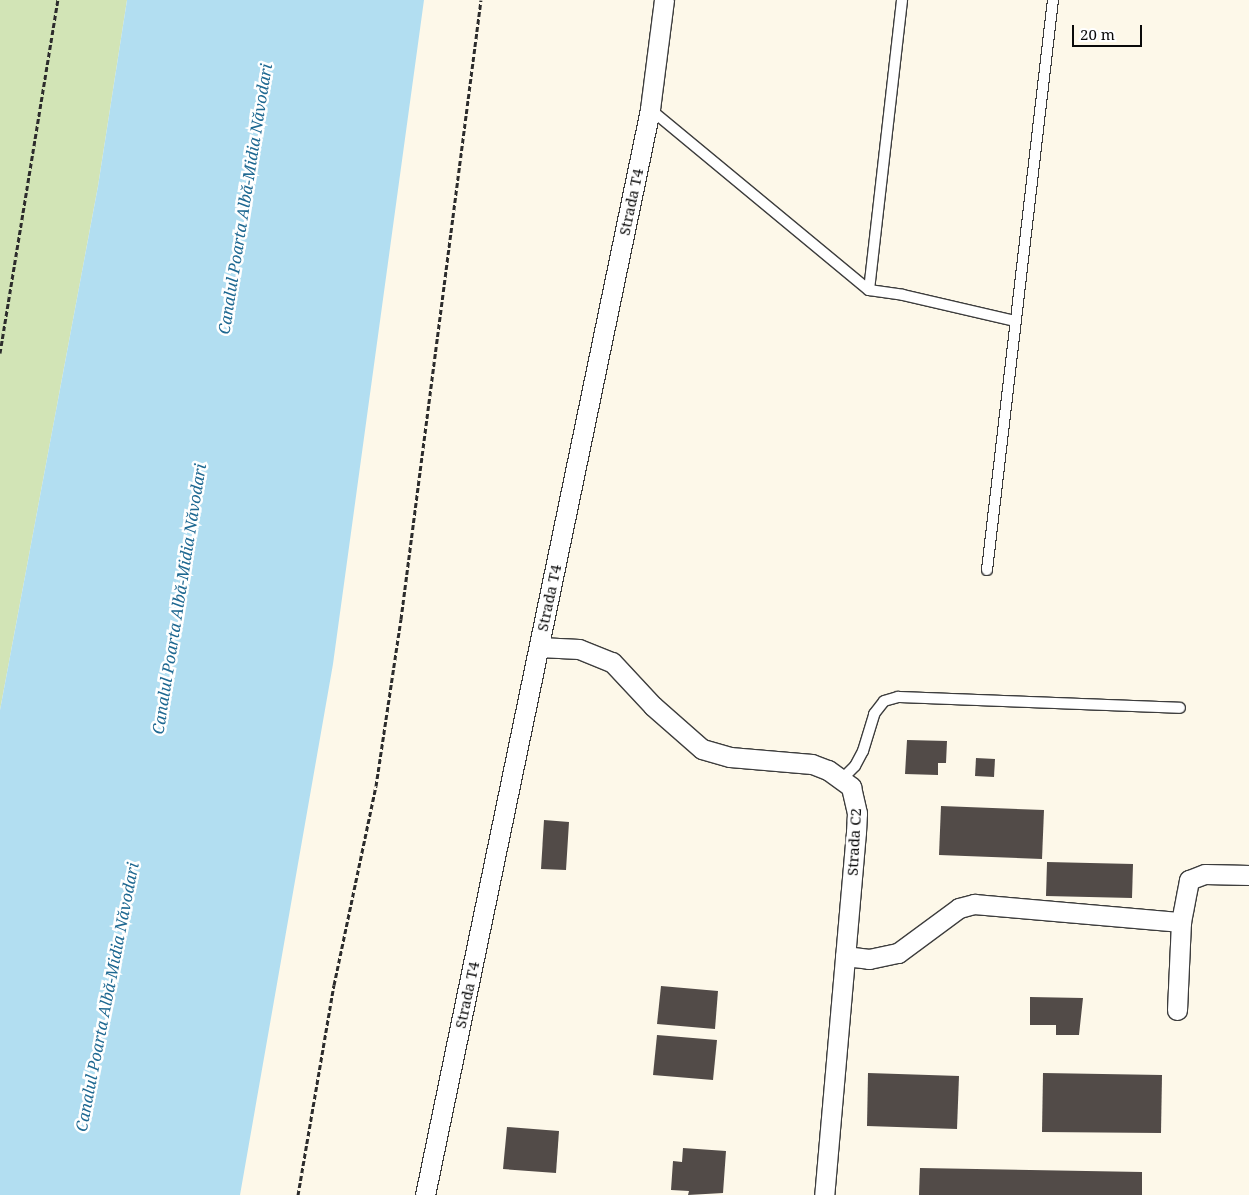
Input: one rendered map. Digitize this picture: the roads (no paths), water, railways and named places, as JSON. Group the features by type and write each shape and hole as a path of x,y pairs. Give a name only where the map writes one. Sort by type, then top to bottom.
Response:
{"street":[{"name":"Strada T4","path":"425,1195 650,109 664,0"},
{"path":"539,647 578,649 612,662 654,706 702,749 730,757 812,764 842,778"},
{"name":"Strada C2","path":"824,1195 857,813 851,787 842,778"},
{"path":"1176,1010 1181,922 1189,880 1205,874 1249,875"},
{"path":"846,956 884,958 898,953 960,908 974,904 1181,922"}],"lane":[{"path":"869,290 902,0"},
{"path":"987,570 1053,0"},
{"path":"650,109 869,290 903,295 1015,322"},
{"path":"842,778 855,766 864,751 874,714 884,700 898,697 1180,708"}],"water":[{"name":"Canalul Poarta Albă-Midia Năvodari","path":"127,0 424,0 333,664 240,1195 0,1195 0,710 98,186"}]}
